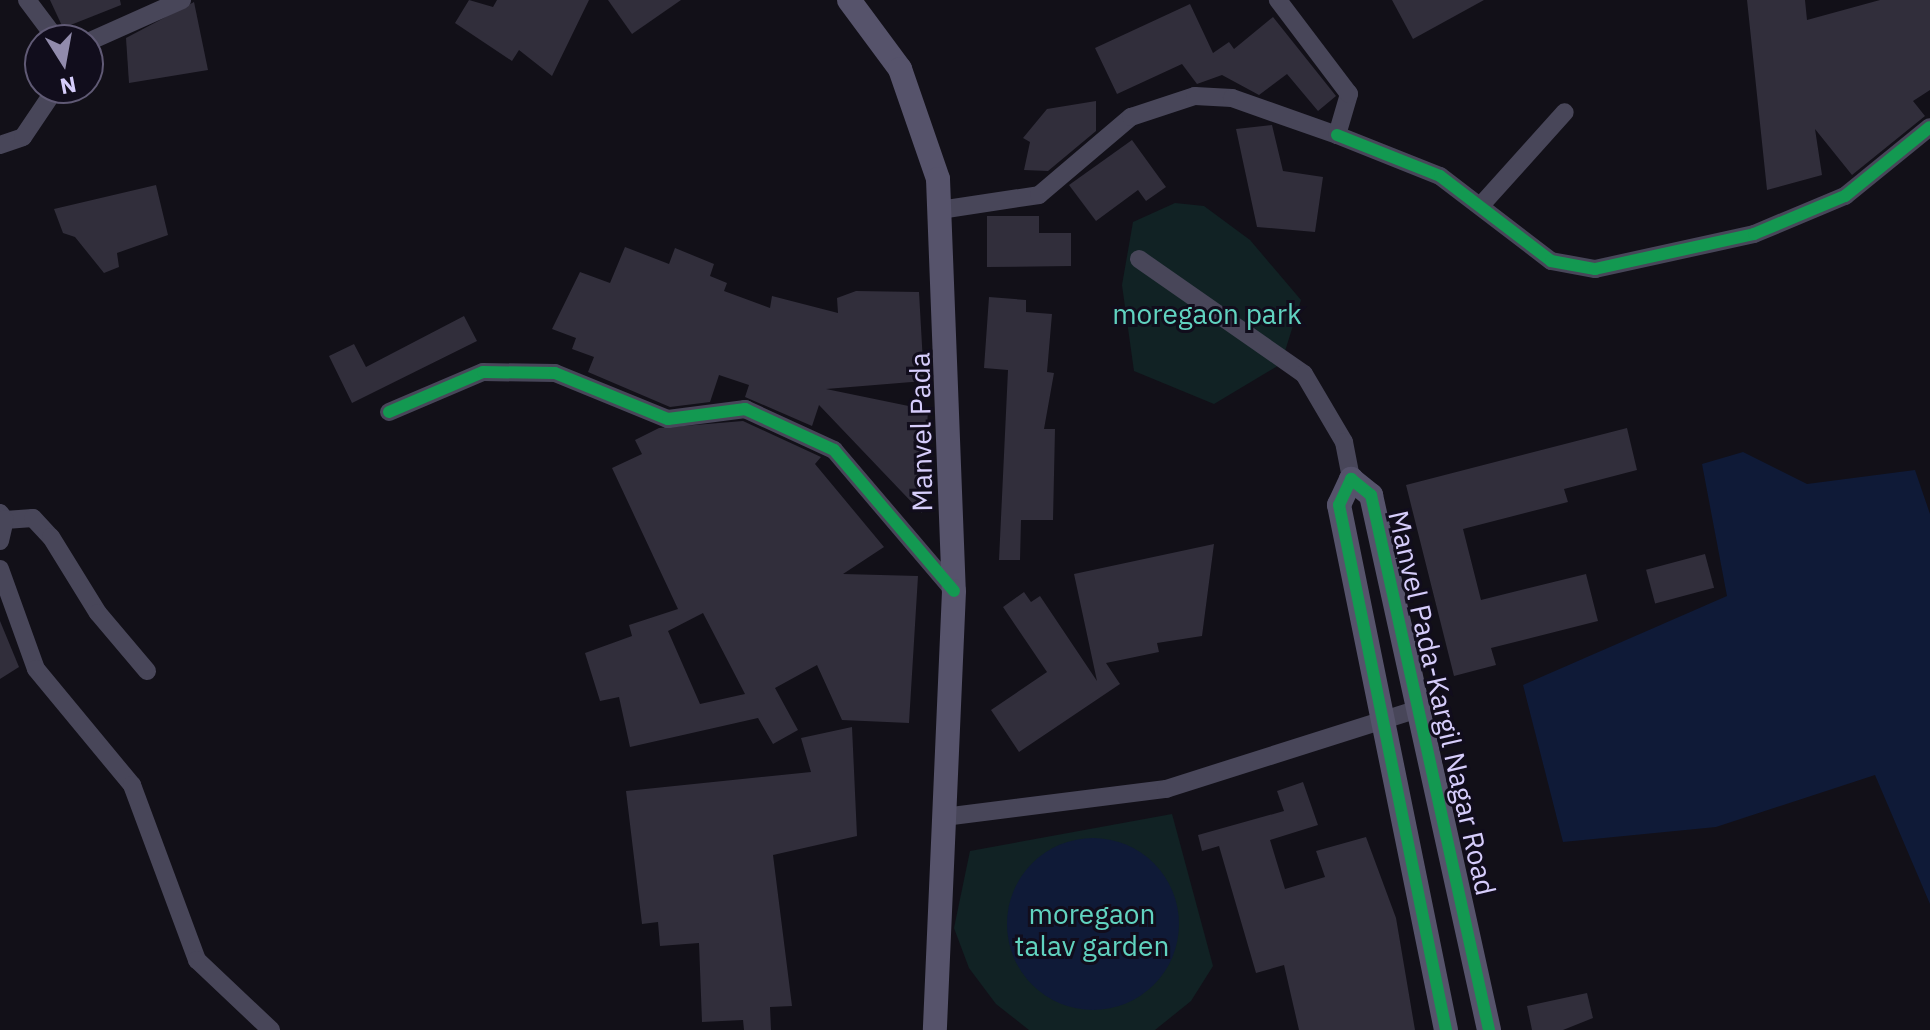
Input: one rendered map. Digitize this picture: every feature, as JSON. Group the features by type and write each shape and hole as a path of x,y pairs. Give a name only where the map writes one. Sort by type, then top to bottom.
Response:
{"street":[{"path":"27,0 45,24"},
{"path":"104,35 182,0"},
{"name":"Manvel Pada","path":"849,0 913,97 940,210 954,591 935,1030"},
{"path":"1278,0 1349,94 1337,135"},
{"path":"940,210 1039,195 1131,117 1183,98 1232,98 1440,176 1483,203 1551,261 1595,269 1754,234 1845,196 1930,127"},
{"path":"0,145 23,137 45,104"},
{"path":"1483,203 1565,112"},
{"path":"1139,259 1304,374 1344,442 1351,479"},
{"path":"389,412 483,372 555,373 668,419 745,409 834,450 954,591"},
{"name":"Manvel Pada-Kargil Nagar Road","path":"1446,1030 1339,505 1351,479 1371,495 1421,708 1489,1030"},
{"path":"0,541 3,516 33,518 51,537 98,613 147,671"},
{"path":"0,569 36,669 132,785 197,960 271,1030"},
{"path":"944,817 1166,789 1421,708"}],"green space":[{"name":"moregaon park","path":"1175,203 1204,206 1250,240 1301,300 1281,364 1214,404 1134,371 1122,285 1133,222"},
{"name":"moregaon talav garden","path":"1172,814 1213,966 1191,1001 1155,1030 1029,1030 996,1004 969,968 954,928 970,851"}],"water":[{"path":"1743,452 1807,484 1915,470 1930,514 1930,904 1875,775 1716,827 1563,842 1523,685 1727,596 1702,464"},
{"path":"1093,838 1126,844 1154,863 1173,891 1179,924 1173,957 1154,985 1126,1004 1093,1010 1060,1004 1032,985 1013,957 1007,924 1013,891 1032,863 1060,844"}],"building":[{"path":"50,0 120,0 121,5 73,24 61,24"},
{"path":"469,0 493,7 497,0 589,0 552,76 519,50 512,61 455,23"},
{"path":"608,0 681,0 632,34"},
{"path":"1392,0 1484,0 1413,39"},
{"path":"1747,0 1805,0 1807,20 1880,0 1930,0 1930,90 1913,101 1925,116 1852,175 1815,129 1822,175 1767,190"},
{"path":"194,2 208,70 129,83 126,38"},
{"path":"1190,4 1213,53 1229,42 1234,49 1273,17 1336,96 1318,111 1287,74 1259,95 1222,75 1197,84 1182,64 1117,94 1095,48"},
{"path":"1096,101 1096,131 1048,171 1024,170 1030,142 1023,138 1047,109"},
{"path":"1272,125 1283,171 1323,177 1315,232 1257,227 1236,129"},
{"path":"1132,140 1166,187 1146,201 1138,190 1096,221 1069,185"},
{"path":"156,185 168,235 117,253 119,267 104,273 75,237 63,233 54,209"},
{"path":"987,216 1039,216 1039,233 1071,233 1071,266 987,267"},
{"path":"625,247 669,264 675,248 714,264 710,276 727,283 724,291 770,308 772,296 838,313 837,298 856,291 919,292 924,381 826,389 928,410 922,513 819,405 812,426 745,397 749,385 719,375 710,402 670,407 588,372 594,357 572,349 576,338 552,329 580,272 610,283"},
{"path":"989,297 1026,300 1026,312 1052,314 1047,372 1054,373 1044,429 1055,429 1053,520 1021,520 1020,560 999,560 1008,370 984,368"},
{"path":"464,316 477,341 352,403 329,356 354,344 366,367"},
{"path":"743,421 821,457 815,464 884,547 843,574 918,576 909,723 842,720 817,665 775,688 798,730 773,744 758,718 630,747 619,697 600,701 585,653 632,636 629,625 678,609 612,468 642,454 635,440 659,428","holes":["703,613 745,694 700,704 668,631"]},
{"path":"1627,428 1637,470 1564,489 1568,502 1463,529 1481,600 1586,574 1598,621 1491,648 1496,665 1454,676 1406,485"},
{"path":"1214,544 1202,636 1157,643 1159,652 1106,663 1120,684 1019,752 991,710 1047,672 1003,607 1024,592 1031,602 1040,596 1097,681 1074,574"},
{"path":"1705,554 1714,588 1655,604 1646,570"},
{"path":"0,621 19,667 0,679"},
{"path":"852,727 857,836 773,855 792,1006 770,1007 771,1030 744,1030 743,1020 702,1022 699,943 660,946 658,922 642,924 626,791 811,772 801,738"},
{"path":"1303,782 1318,825 1270,840 1285,889 1325,877 1316,851 1366,837 1396,918 1415,1030 1299,1030 1284,965 1256,973 1219,846 1202,851 1198,835 1284,811 1277,791"},
{"path":"1587,993 1593,1018 1563,1030 1532,1030 1527,1006"}],"cycle path":[{"path":"1337,135 1440,176 1551,261 1595,269 1754,234 1845,196 1930,127"},
{"path":"389,412 483,372 555,373 668,419 745,409 834,450 954,591"},
{"path":"1446,1030 1339,505 1351,479 1371,495 1489,1030"}]}
